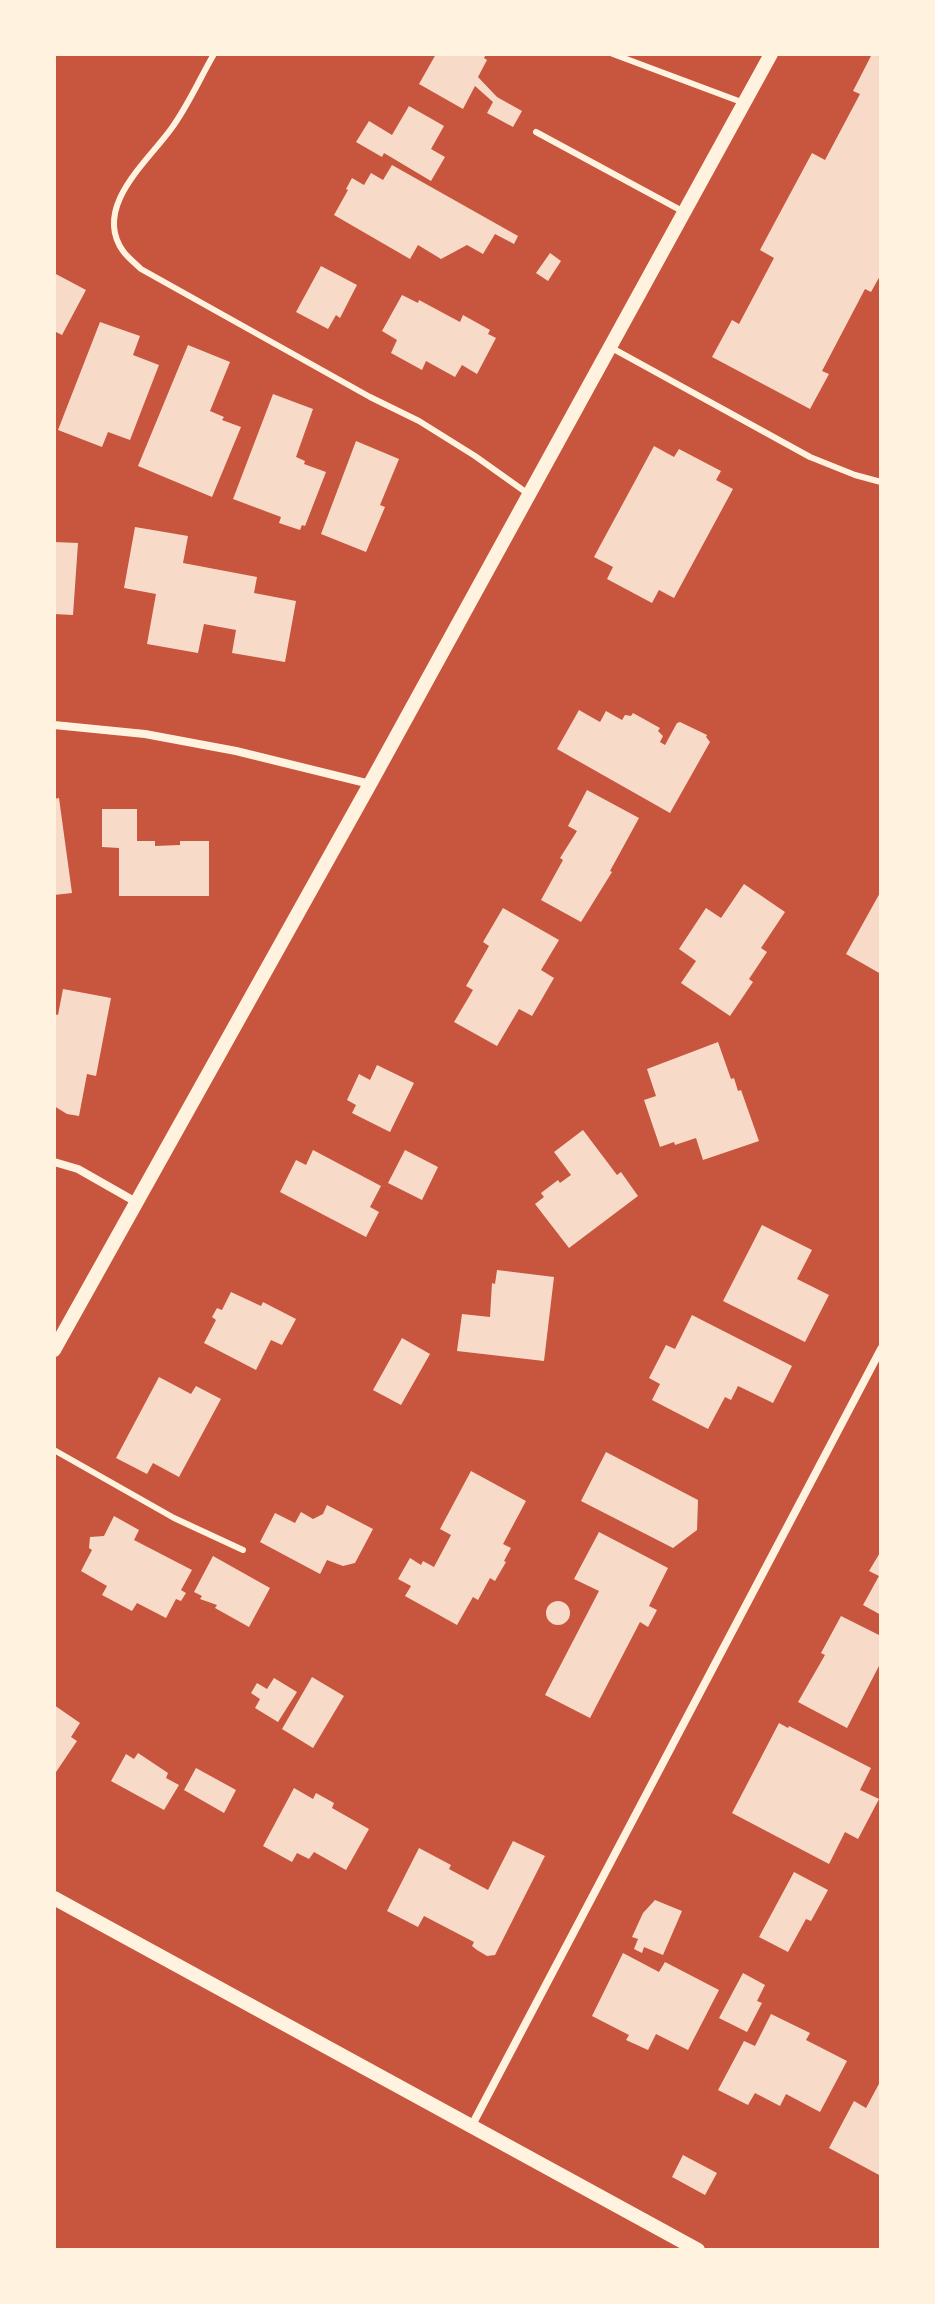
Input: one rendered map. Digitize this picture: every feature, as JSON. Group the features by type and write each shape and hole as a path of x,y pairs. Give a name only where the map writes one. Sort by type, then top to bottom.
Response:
{"street":[{"path":"54,1350 370,784 771,54"},
{"path":"54,725 145,734 236,751 370,784"},
{"path":"54,1162 78,1169 136,1202"},
{"path":"470,2127 881,1349"},
{"path":"54,1898 698,2250"}],"lane":[{"path":"214,54 171,129 137,170 118,203 115,229 122,251 141,269 370,397 419,421 529,495"},
{"path":"613,54 744,103"},
{"path":"536,132 684,212"},
{"path":"610,347 810,457 881,482"},
{"path":"54,1450 174,1518 243,1550"}],"building":[{"path":"436,54 486,54 484,58 487,60 478,77 497,97 522,111 513,127 487,113 493,102 475,86 463,109 419,84"},
{"path":"872,54 881,57 881,274 871,292 865,289 822,371 829,374 810,409 712,357 732,320 739,324 774,258 760,250 812,153 825,160 860,94 853,91"},
{"path":"409,106 444,126 431,149 445,157 431,181 384,153 382,157 356,142 369,121 392,135"},
{"path":"392,165 518,236 514,244 495,234 483,254 467,245 441,259 418,245 410,259 334,215 352,178 364,185 371,173 383,180"},
{"path":"550,253 561,261 548,281 536,273"},
{"path":"321,266 357,285 340,318 336,315 328,329 296,312"},
{"path":"54,273 86,290 62,335 54,331"},
{"path":"402,295 418,303 419,300 460,322 463,315 490,330 488,334 496,338 477,374 462,365 455,377 426,361 422,370 391,353 397,340 382,331"},
{"path":"100,322 140,336 133,355 159,365 130,440 108,432 102,447 58,430"},
{"path":"188,345 230,362 210,411 224,417 222,420 241,427 212,497 138,466"},
{"path":"273,394 313,409 296,457 305,461 304,464 326,472 305,526 302,525 300,530 279,523 281,517 233,499"},
{"path":"356,441 399,459 380,505 385,507 366,552 321,534"},
{"path":"654,446 674,457 679,449 721,471 716,480 733,489 674,598 659,590 652,603 607,579 613,567 594,557"},
{"path":"135,527 188,536 183,563 257,577 254,593 296,601 285,662 232,653 236,630 204,624 198,653 147,644 156,594 124,588"},
{"path":"54,542 78,543 73,615 54,614"},
{"path":"579,710 600,722 606,711 622,720 625,715 631,716 633,713 660,728 658,731 663,736 660,742 665,745 680,722 707,735 710,742 670,813 557,749"},
{"path":"587,790 639,818 612,872 581,922 541,900 563,860 560,858 577,831 568,826"},
{"path":"59,798 72,893 54,895 54,799"},
{"path":"102,809 137,809 137,841 155,841 155,846 180,845 180,841 209,841 209,896 119,896 119,848 102,847"},
{"path":"744,884 785,912 761,948 767,952 749,979 753,982 730,1016 681,983 696,961 679,949 706,908 721,918"},
{"path":"881,891 881,974 846,954"},
{"path":"503,908 559,940 541,970 554,978 532,1016 519,1009 497,1046 454,1022 473,990 466,986 489,946 483,942"},
{"path":"63,989 111,998 96,1076 87,1074 79,1116 67,1114 54,1106 54,1014 58,1015"},
{"path":"718,1042 731,1079 734,1078 738,1091 741,1090 759,1141 703,1160 696,1138 660,1147 644,1100 656,1096 647,1069"},
{"path":"377,1065 414,1083 390,1132 352,1113 356,1105 347,1100 359,1074 370,1080"},
{"path":"583,1130 617,1175 621,1172 638,1196 569,1248 535,1204 544,1197 541,1193 558,1180 560,1183 571,1175 554,1152"},
{"path":"313,1150 381,1186 370,1207 379,1212 366,1237 280,1192 296,1160 306,1165"},
{"path":"405,1150 438,1167 422,1200 388,1183"},
{"path":"762,1225 812,1250 797,1279 829,1295 805,1342 723,1301"},
{"path":"497,1270 554,1277 544,1361 457,1351 462,1314 490,1317 492,1283 495,1284"},
{"path":"231,1292 261,1306 263,1302 296,1319 282,1345 271,1340 256,1370 204,1343 216,1320 212,1317 217,1308 222,1310"},
{"path":"692,1315 792,1366 773,1403 738,1386 731,1400 725,1397 708,1429 652,1400 660,1384 649,1378 666,1345 675,1349"},
{"path":"402,1338 430,1354 401,1405 373,1390"},
{"path":"159,1377 191,1394 196,1386 221,1399 179,1477 153,1463 147,1474 116,1458"},
{"path":"606,1452 698,1500 697,1530 673,1548 581,1501"},
{"path":"471,1471 526,1501 503,1544 511,1548 506,1562 495,1581 490,1578 478,1600 473,1597 457,1625 405,1596 411,1586 398,1579 410,1558 421,1565 423,1561 434,1567 451,1535 440,1529"},
{"path":"327,1505 373,1529 355,1563 343,1566 327,1560 320,1574 260,1542 275,1513 295,1523 301,1512 313,1519 323,1514"},
{"path":"114,1516 139,1530 134,1540 192,1570 181,1590 186,1593 181,1601 176,1599 166,1618 137,1603 132,1611 102,1595 107,1586 81,1571 92,1550 89,1548 90,1537 104,1536"},
{"path":"599,1532 668,1568 649,1606 657,1610 648,1627 640,1622 590,1718 545,1695 599,1591 574,1579"},
{"path":"881,1551 881,1615 863,1605 879,1576 869,1571"},
{"path":"213,1556 270,1588 249,1627 215,1608 217,1605 200,1599 202,1596 194,1592"},
{"path":"558,1601 566,1605 570,1613 566,1621 558,1625 550,1621 546,1613 550,1605"},
{"path":"841,1616 881,1636 881,1662 847,1728 798,1702 825,1655 821,1653"},
{"path":"312,1677 344,1696 313,1748 282,1729"},
{"path":"274,1678 297,1692 278,1722 255,1708 260,1699 251,1693 257,1683 267,1689"},
{"path":"54,1705 80,1723 71,1737 77,1741 54,1775"},
{"path":"779,1723 871,1768 860,1790 879,1799 858,1839 845,1832 829,1864 732,1813"},
{"path":"138,1753 168,1773 166,1778 179,1785 164,1810 111,1781 126,1754 134,1759"},
{"path":"196,1768 236,1790 224,1813 184,1790"},
{"path":"294,1788 313,1799 316,1793 334,1803 332,1808 369,1829 346,1870 314,1852 309,1859 297,1853 292,1862 263,1846"},
{"path":"513,1841 545,1856 495,1955 487,1956 472,1946 474,1942 424,1916 418,1927 387,1911 419,1848 488,1890"},
{"path":"794,1872 828,1890 811,1921 806,1919 788,1952 759,1937"},
{"path":"655,1900 682,1911 663,1955 644,1947 642,1953 634,1949 638,1939 632,1937 643,1913"},
{"path":"623,1953 659,1972 665,1962 719,1990 688,2050 656,2034 648,2050 626,2040 629,2035 592,2016"},
{"path":"743,1973 765,1985 757,2001 762,2003 747,2032 719,2018"},
{"path":"771,2014 810,2033 806,2040 847,2061 820,2112 786,2094 780,2106 755,2093 748,2105 718,2090 744,2041 755,2046"},
{"path":"881,2080 881,2176 829,2148 854,2101 866,2108"},
{"path":"683,2155 717,2173 705,2195 672,2177"}]}
